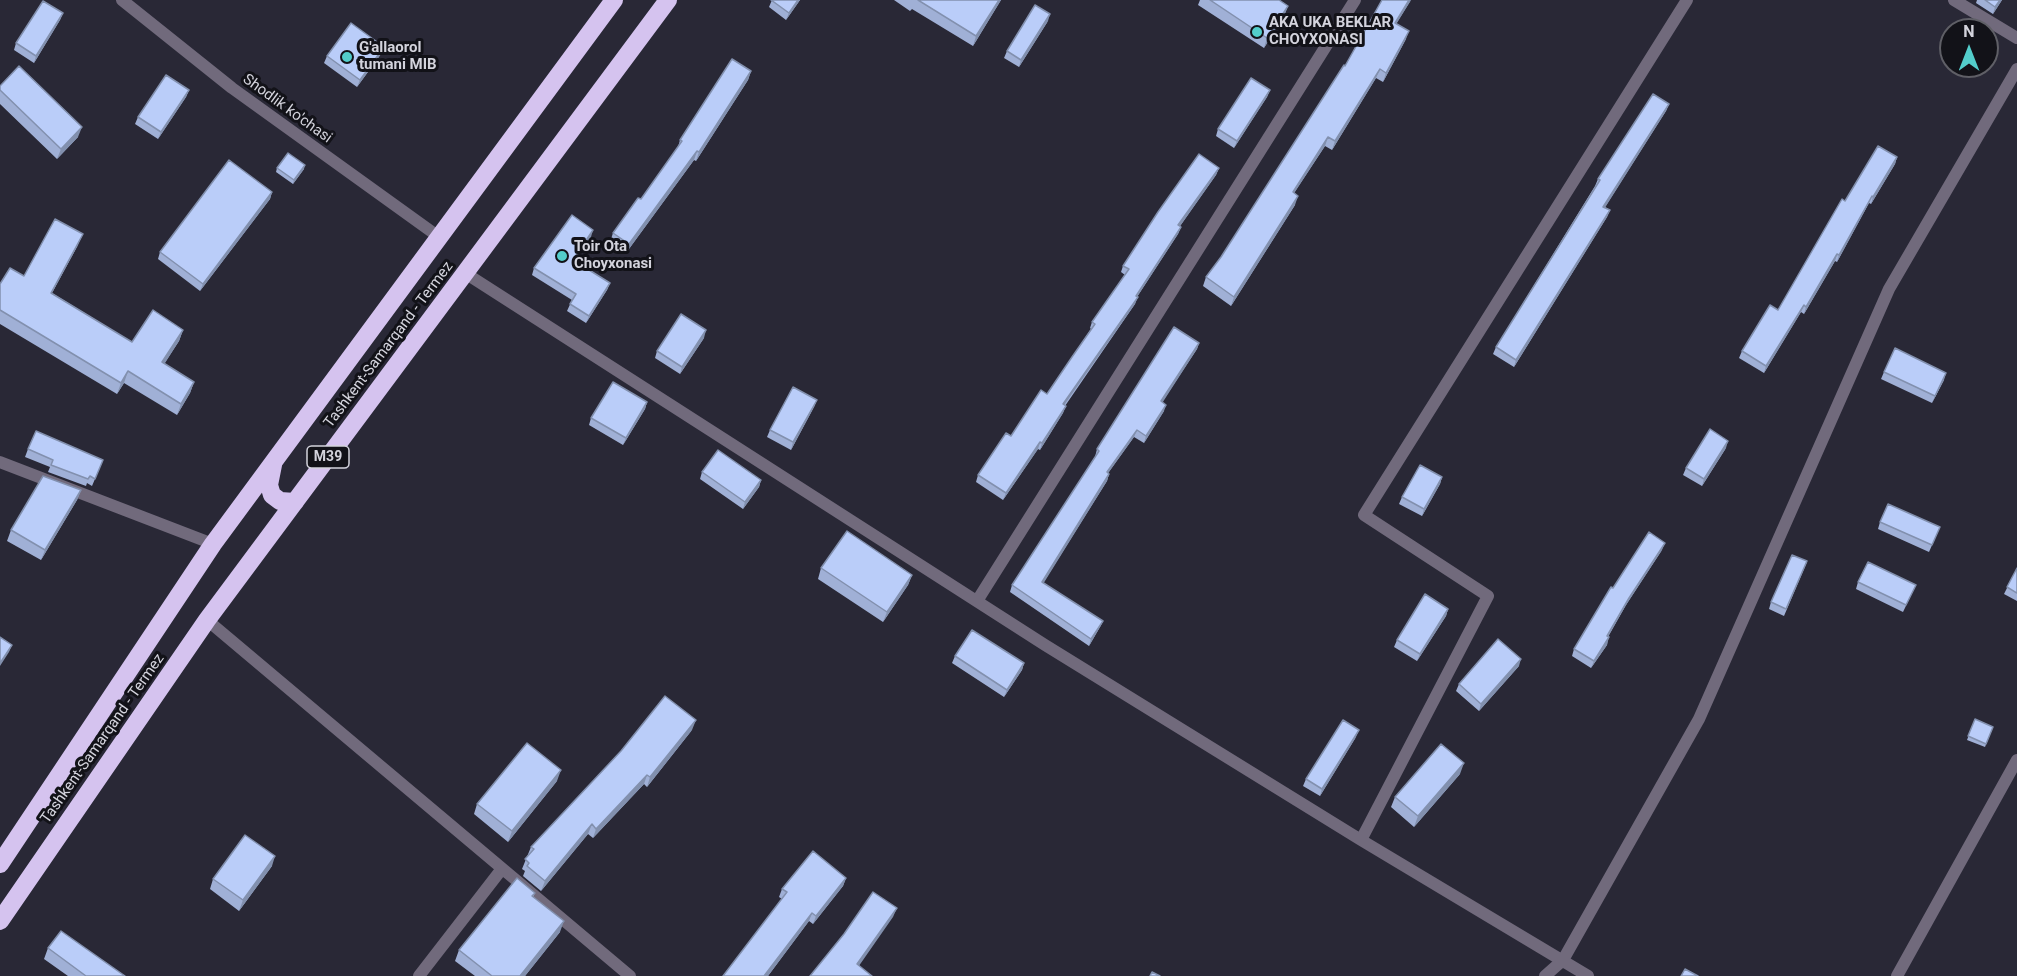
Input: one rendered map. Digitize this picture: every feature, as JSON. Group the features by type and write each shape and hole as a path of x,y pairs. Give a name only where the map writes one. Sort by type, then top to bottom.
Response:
{"highway":[{"name":"Tashkent-Samarqand - Termez","path":"0,864 213,544 614,0"},
{"name":"Tashkent-Samarqand - Termez","path":"0,921 207,620 668,0"},
{"path":"274,460 269,485 272,495 280,501 295,502"}],"street":[{"name":"Shodlik ko'chasi","path":"122,0 232,88 439,237"},
{"path":"977,601 1355,0"},
{"path":"1361,840 1488,596 1364,515 1687,0"},
{"path":"1954,0 2017,38"},
{"path":"1545,976 1563,960 1699,719 1889,289 2017,69"},
{"path":"465,273 977,601 1361,840 1588,976"},
{"path":"0,462 213,544"},
{"path":"207,620 501,870 630,976"},
{"path":"1897,976 2017,760"},
{"path":"418,976 501,870"}],"building":[{"path":"771,0 798,0 789,13"},
{"path":"918,0 999,0 976,36"},
{"name":"AKA UKA BEKLAR CHOYXONASI","path":"1210,0 1279,0 1288,6 1267,38"},
{"path":"1382,0 1409,0 1395,23 1409,31 1386,73 1380,69 1335,141 1328,137 1293,192 1298,196 1234,297 1206,277 1345,66"},
{"path":"1985,0 2000,0 1995,7"},
{"path":"43,1 63,13 36,56 16,43"},
{"path":"1035,5 1050,14 1021,60 1007,51"},
{"path":"351,23 384,47 360,80 327,56"},
{"path":"732,59 751,71 699,152 697,151 629,244 613,233 638,198 641,199 682,141 680,140"},
{"path":"19,66 82,127 61,149 0,90 0,86"},
{"path":"166,75 189,90 161,132 138,117"},
{"path":"1251,78 1270,90 1237,141 1218,129"},
{"path":"1653,94 1669,104 1603,207 1610,210 1516,360 1496,347 1600,180 1598,179"},
{"path":"1878,146 1897,157 1839,255 1837,254 1806,307 1804,305 1766,366 1742,351 1770,305 1778,310 1842,199 1845,201"},
{"path":"288,153 305,165 294,180 277,168"},
{"path":"1199,154 1219,168 1178,225 1181,227 1136,296 1138,297 1063,404 1066,406 1006,493 978,475 1006,433 1011,436 1041,390 1047,394 1095,324 1092,322 1129,269 1123,266"},
{"path":"229,160 272,192 203,284 160,252"},
{"path":"572,215 593,230 573,260 610,283 589,316 570,304 576,294 534,268"},
{"path":"55,219 83,234 51,293 132,342 153,310 183,330 162,362 194,382 181,404 128,371 121,383 0,310 0,284 10,268 24,276"},
{"path":"681,314 706,330 682,367 657,351"},
{"path":"1174,327 1199,343 1161,401 1166,405 1146,436 1137,430 1107,472 1109,474 1042,582 1103,621 1091,639 1012,585 1099,451 1097,449"},
{"path":"1895,348 1946,373 1935,396 1884,372"},
{"path":"613,382 647,402 626,438 591,418"},
{"path":"793,387 817,400 793,442 770,430"},
{"path":"1710,429 1728,441 1704,479 1686,468"},
{"path":"36,431 103,460 95,479 90,476 88,479 51,465 53,460 28,449"},
{"path":"718,450 761,480 745,502 702,472"},
{"path":"1420,465 1442,477 1424,509 1402,497"},
{"path":"43,476 81,490 45,550 11,530"},
{"path":"1888,504 1940,527 1932,545 1880,522"},
{"path":"847,531 912,575 887,612 821,568"},
{"path":"1649,532 1665,543 1629,598 1594,661 1574,649 1611,587 1613,588"},
{"path":"1792,555 1807,561 1786,609 1771,602"},
{"path":"1868,562 1916,585 1906,605 1858,582"},
{"path":"2017,568 2017,593 2007,587"},
{"path":"1425,594 1448,609 1420,654 1397,640"},
{"path":"972,630 1024,663 1007,690 955,656"},
{"path":"0,637 12,645 0,663"},
{"path":"1498,639 1521,659 1481,704 1459,684"},
{"path":"665,696 696,720 650,777 647,775 596,829 592,824 545,881 527,866 529,863 525,859 534,849 531,847 621,751"},
{"path":"1975,719 1993,727 1986,744 1968,736"},
{"path":"1343,720 1359,730 1322,789 1306,779"},
{"path":"527,743 561,770 512,831 477,804"},
{"path":"1441,744 1464,763 1418,816 1395,797"},
{"path":"245,835 275,856 243,900 213,879"},
{"path":"813,851 846,878 816,916 812,913 764,976 723,976 787,892 782,889"},
{"path":"517,878 535,893 532,896 564,921 520,976 492,976 459,950"},
{"path":"873,892 897,908 857,964 872,976 810,976 844,934"},
{"path":"61,931 125,976 86,976 48,948"},
{"path":"1685,969 1698,976 1681,976"}],"place":[{"name":"AKA UKA BEKLAR CHOYXONASI","path":"1257,32"},
{"name":"G'allaorol tumani MIB","path":"347,57"},
{"name":"Toir Ota Choyxonasi","path":"562,256"}]}
